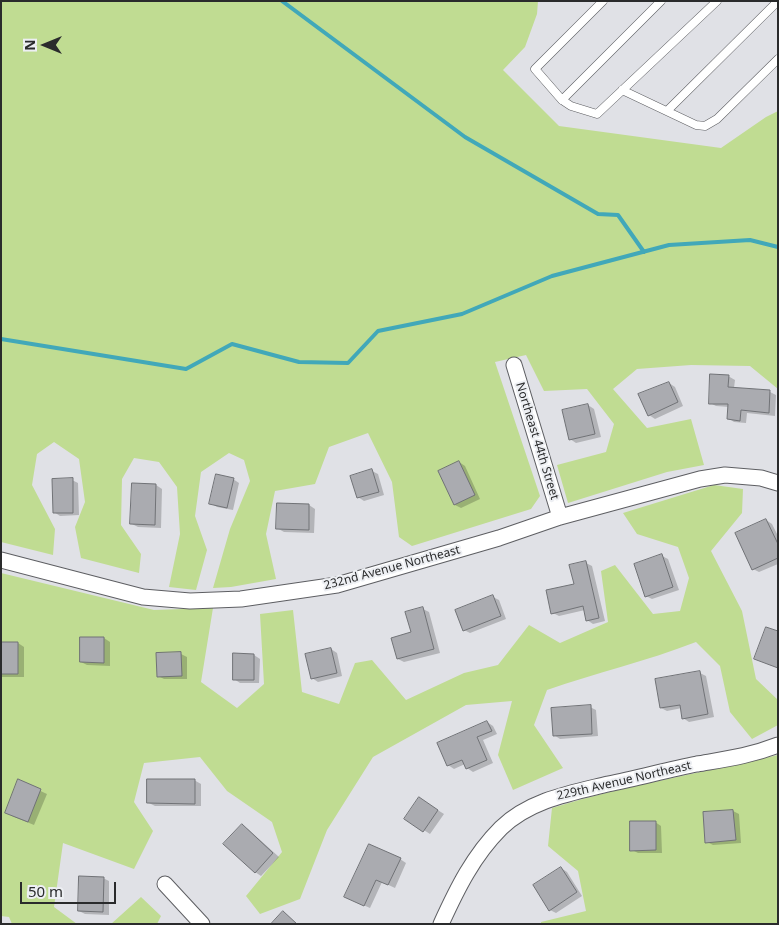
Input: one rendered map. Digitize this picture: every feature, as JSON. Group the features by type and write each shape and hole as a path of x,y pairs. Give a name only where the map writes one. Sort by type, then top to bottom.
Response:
{"street":[{"name":"Northeast 44th Street","path":"514,365 560,517"},
{"name":"232nd Avenue Northeast","path":"1,560 143,597 190,601 241,599 337,585 482,543 560,517 700,479 725,475 761,478 778,483"},
{"name":"229th Avenue Northeast","path":"441,924 459,885 485,846 502,826 525,811 555,796 754,754 778,745"},
{"path":"165,884 202,924"}],"lane":[{"path":"603,1 535,69 562,100 571,106 596,114 717,1"},
{"path":"562,100 660,1"},
{"path":"667,112 778,1"},
{"path":"622,90 699,126 711,124 778,59"}],"green space":[{"path":"1,1 538,1 537,14 525,47 503,70 559,126 721,148 766,117 778,111 778,389 750,366 691,365 637,369 613,389 647,428 691,419 704,465 667,472 568,503 557,465 606,452 614,424 587,389 544,391 526,355 495,362 540,496 531,509 412,546 399,537 392,482 368,433 329,447 315,484 275,491 266,534 276,579 231,587 213,588 230,529 250,481 244,460 229,453 201,472 195,516 207,550 196,590 169,587 180,534 177,487 159,462 134,458 122,479 121,525 141,554 139,573 81,558 75,527 85,502 79,459 54,442 37,454 32,485 55,529 53,555 1,542"},
{"path":"714,485 743,489 742,513 711,551 742,611 756,679 778,700 778,725 752,739 730,712 720,666 696,642 547,690 534,725 563,768 513,790 498,755 512,701 466,705 373,757 327,830 300,899 260,914 246,896 282,852 272,822 227,791 200,757 144,763 134,802 153,831 134,869 63,843 54,907 77,924 12,924 9,917 1,916 1,573 154,610 213,608 201,682 237,708 264,684 260,614 293,610 302,692 339,704 355,663 372,660 406,700 464,673 498,665 529,625 560,643 608,622 601,571 615,565 653,614 680,611 689,578 678,547 637,534 623,513"},
{"path":"778,755 778,924 541,924 541,922 586,911 578,871 548,846 552,808 636,786"},
{"path":"141,897 161,916 157,924 111,924"}],"building":[{"path":"710,374 729,375 728,387 770,390 769,413 741,410 740,421 727,419 728,404 709,404"},
{"path":"669,382 678,402 648,416 638,394"},
{"path":"588,404 595,434 569,440 562,410"},
{"path":"459,461 475,495 454,505 438,471"},
{"path":"372,469 379,492 357,498 350,476"},
{"path":"216,474 234,478 227,508 209,504"},
{"path":"73,478 73,513 53,513 52,479"},
{"path":"132,483 156,484 155,525 130,524"},
{"path":"277,503 309,504 309,530 276,529"},
{"path":"766,519 778,544 778,558 752,570 735,533"},
{"path":"662,554 673,587 645,597 634,564"},
{"path":"586,561 599,618 586,621 583,606 551,614 546,590 574,584 569,565"},
{"path":"493,595 501,616 463,631 455,610"},
{"path":"423,607 434,649 397,659 391,638 411,632 405,612"},
{"path":"766,627 778,631 778,668 754,659"},
{"path":"80,637 104,637 104,663 80,662"},
{"path":"1,642 18,642 18,674 1,674"},
{"path":"331,648 337,673 311,679 305,654"},
{"path":"181,652 182,676 157,677 156,653"},
{"path":"233,653 254,654 254,680 233,680"},
{"path":"700,671 708,714 682,719 680,705 660,708 655,679"},
{"path":"591,705 592,734 553,736 551,708"},
{"path":"487,721 492,731 477,737 487,760 466,769 462,760 447,766 437,743"},
{"path":"18,779 41,789 28,822 5,813"},
{"path":"147,779 195,779 195,804 147,803"},
{"path":"419,797 438,810 423,832 404,819"},
{"path":"733,810 736,840 705,843 703,812"},
{"path":"630,821 656,821 656,850 630,851"},
{"path":"242,824 273,853 255,873 223,844"},
{"path":"369,844 401,858 388,885 376,880 364,906 344,897"},
{"path":"561,867 577,892 549,911 533,885"},
{"path":"79,876 104,877 103,912 78,911"},
{"path":"283,911 297,924 271,924"}],"waterway":[{"path":"282,1 465,137 598,214 618,215 644,252"},
{"path":"1,339 186,369 232,344 299,362 348,363 378,331 462,314 552,276 669,245 750,240 778,247"}]}
